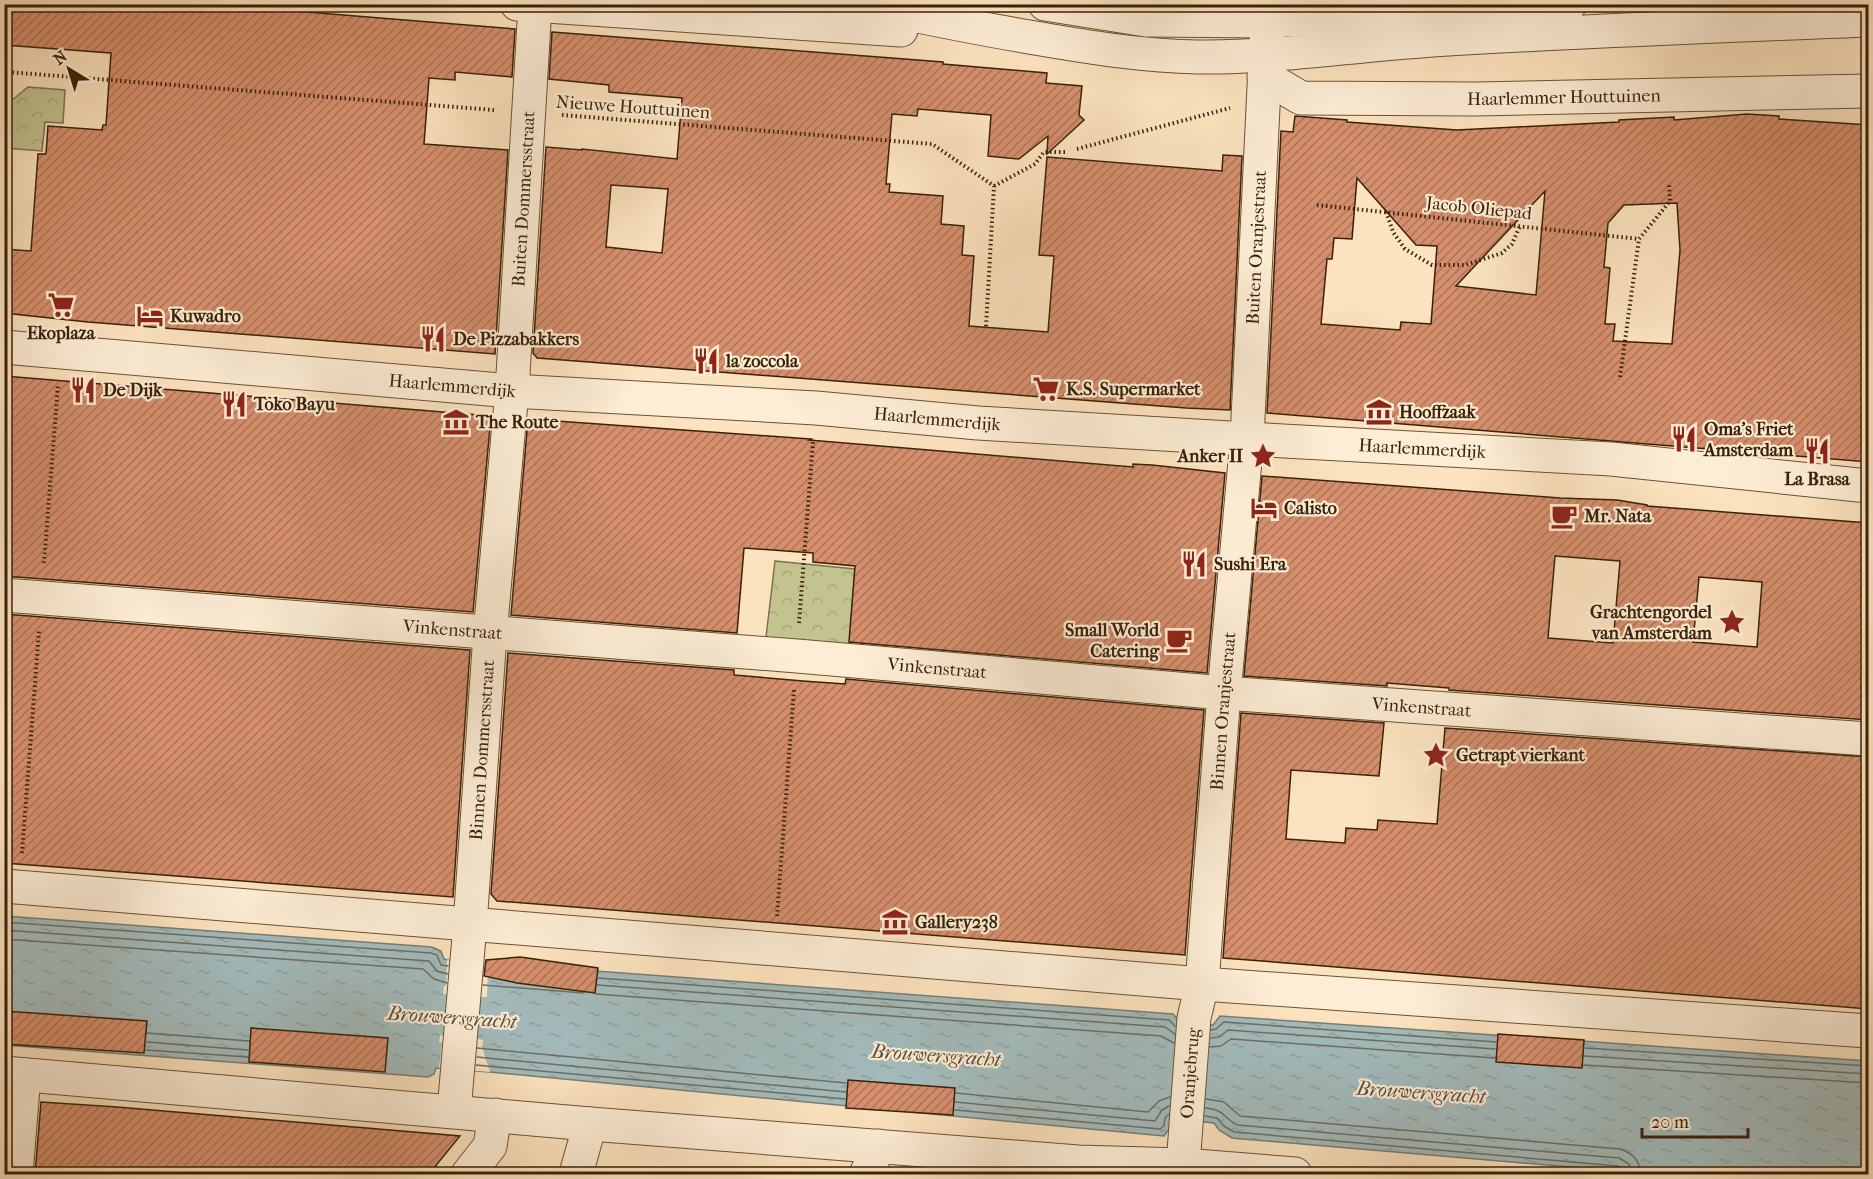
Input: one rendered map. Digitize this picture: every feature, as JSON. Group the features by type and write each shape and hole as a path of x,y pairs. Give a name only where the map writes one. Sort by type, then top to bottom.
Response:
{"street":[{"path":"861,4 959,25 1132,52 1198,57 1265,77 1419,41 1695,26 1869,20"},
{"path":"1045,4 1146,20 1268,13 1570,4"},
{"path":"526,5 910,30 959,25"},
{"name":"Buiten Dommersstraat","path":"512,391 528,113 526,5"},
{"path":"1265,77 1268,13"},
{"name":"Haarlemmer Houttuinen","path":"1265,77 1301,98 1476,99 1869,91"},
{"name":"Buiten Oranjestraat","path":"1247,440 1265,77"},
{"name":"Haarlemmerdijk","path":"4,347 512,391 816,408 978,423 1247,440 1611,459 1869,486"},
{"name":"Binnen Dommersstraat","path":"454,1111 470,925 490,634 512,391"},
{"name":"Binnen Oranjestraat","path":"1202,984 1224,693 1247,440"},
{"name":"Vinkenstraat","path":"4,595 809,657 1224,693 1869,739"},
{"path":"4,886 1202,984 1869,1031"},
{"name":"Oranjebrug","path":"1182,1165 1194,1018 1202,984"},
{"path":"16,1174 14,1074 590,1124 872,1160 1182,1165 1224,1171 1295,1174"},
{"path":"468,1174 490,1146 495,1115"},
{"path":"576,1174 590,1124"}],"path":[{"name":"Nieuwe Houttuinen","path":"8,72 932,144 993,186"},
{"path":"1077,149 1265,77"},
{"path":"986,327 993,186 1035,164 1044,152 1066,152"},
{"path":"1620,377 1638,239 1670,201 1669,184"},
{"name":"Jacob Oliepad","path":"1317,205 1638,239"},
{"path":"1386,212 1393,232 1405,249 1432,265 1465,265 1502,253 1512,244 1520,226"}],"green space":[{"path":"28,87 65,90 63,123 45,122 42,151 5,148 5,106"},
{"path":"775,561 855,569 849,652 764,654"}],"water":[{"name":"Brouwersgracht","path":"4,916 432,947 441,951 444,959 447,960 1173,1014 1179,1021 1213,1025 1220,1016 1868,1061 1868,1174 1652,1174 1232,1138 1219,1130 1214,1123 1174,1119 1164,1136 490,1072 436,1068 434,1074 428,1077 5,1045"}],"pier":[{"path":"447,960 488,963 487,997 478,997 474,1038 483,1040 482,1047 490,1072 439,1068 442,1043 439,1042 440,1035 448,1036 451,995 443,994 444,986 446,986"}],"building":[{"path":"4,4 207,4 515,29 512,77 455,72 455,80 429,78 424,144 508,150 495,354 88,322 4,313 4,249 31,251 38,154 46,154 48,126 102,130 103,125 106,125 111,53 4,45"},
{"path":"552,32 943,62 943,64 1047,73 1046,83 1082,86 1079,115 1084,120 1047,154 1048,136 1019,159 988,156 991,115 918,109 917,116 892,114 886,184 890,184 889,192 943,196 941,224 964,226 962,255 974,256 969,326 1048,332 1054,256 1039,255 1047,157 1222,171 1223,155 1242,156 1230,410 537,358 533,353 546,147 677,159 682,98 609,92 609,85 549,79","holes":["611,185 668,189 662,253 606,247"]},
{"path":"1747,114 1779,116 1779,119 1869,125 1869,462 1267,413 1281,131 1293,132 1295,116 1457,130 1674,117 1674,120","holes":["1357,178 1416,245 1437,246 1431,324 1401,322 1400,330 1321,324 1327,259 1332,259 1334,238 1352,239","1545,191 1536,295 1456,286","1677,203 1680,250 1672,344 1613,341 1615,324 1605,324 1610,268 1604,267 1608,223 1624,205"]},
{"path":"4,376 491,416 473,612 4,576"},
{"path":"528,419 811,439 809,440 1133,467 1133,464 1152,465 1225,473 1207,673 849,642 855,566 813,562 813,553 744,548 737,633 511,615"},
{"path":"1262,476 1560,498 1617,500 1647,506 1869,523 1869,720 1449,690 1449,688 1387,683 1387,686 1244,676","holes":["1555,556 1620,561 1613,643 1548,638","1699,577 1762,582 1757,647 1693,642"]},
{"path":"4,614 470,650 453,897 4,863"},
{"path":"508,653 734,670 734,675 803,681 845,684 846,679 1204,710 1185,955 497,901 491,894"},
{"path":"1241,713 1384,723 1379,776 1291,770 1286,839 1345,843 1346,828 1377,830 1378,820 1437,824 1445,728 1869,757 1869,1009 1223,958"},
{"path":"520,957 598,968 595,993 517,983 484,976 486,960"},
{"path":"4,1011 147,1021 144,1053 4,1044"},
{"path":"251,1028 388,1038 385,1072 249,1062"},
{"path":"1498,1034 1584,1040 1582,1068 1496,1062"},
{"path":"848,1080 955,1088 953,1115 846,1108"},
{"path":"41,1102 460,1136 429,1174 35,1174"}],"place":[{"name":"Ekoplaza","path":"61,305"},
{"name":"Kuwadro","path":"150,316"},
{"name":"De Pizzabakkers","path":"433,339"},
{"name":"la zoccola","path":"706,361"},
{"name":"K.S. Supermarket","path":"1046,389"},
{"name":"De Dijk","path":"83,390"},
{"name":"Toko Bayu","path":"234,404"},
{"name":"Hooffzaak","path":"1379,412"},
{"name":"The Route","path":"456,422"},
{"name":"Oma's Friet Amsterdam","path":"1684,439"},
{"name":"La Brasa","path":"1817,451"},
{"name":"Anker II","path":"1263,456"},
{"name":"Calisto","path":"1264,508"},
{"name":"Mr. Nata","path":"1564,516"},
{"name":"Sushi Era","path":"1194,564"},
{"name":"Grachtengordel van Amsterdam","path":"1732,622"},
{"name":"Small World Catering","path":"1179,640"},
{"name":"Getrapt vierkant","path":"1436,755"},
{"name":"Gallery238","path":"895,922"}]}
